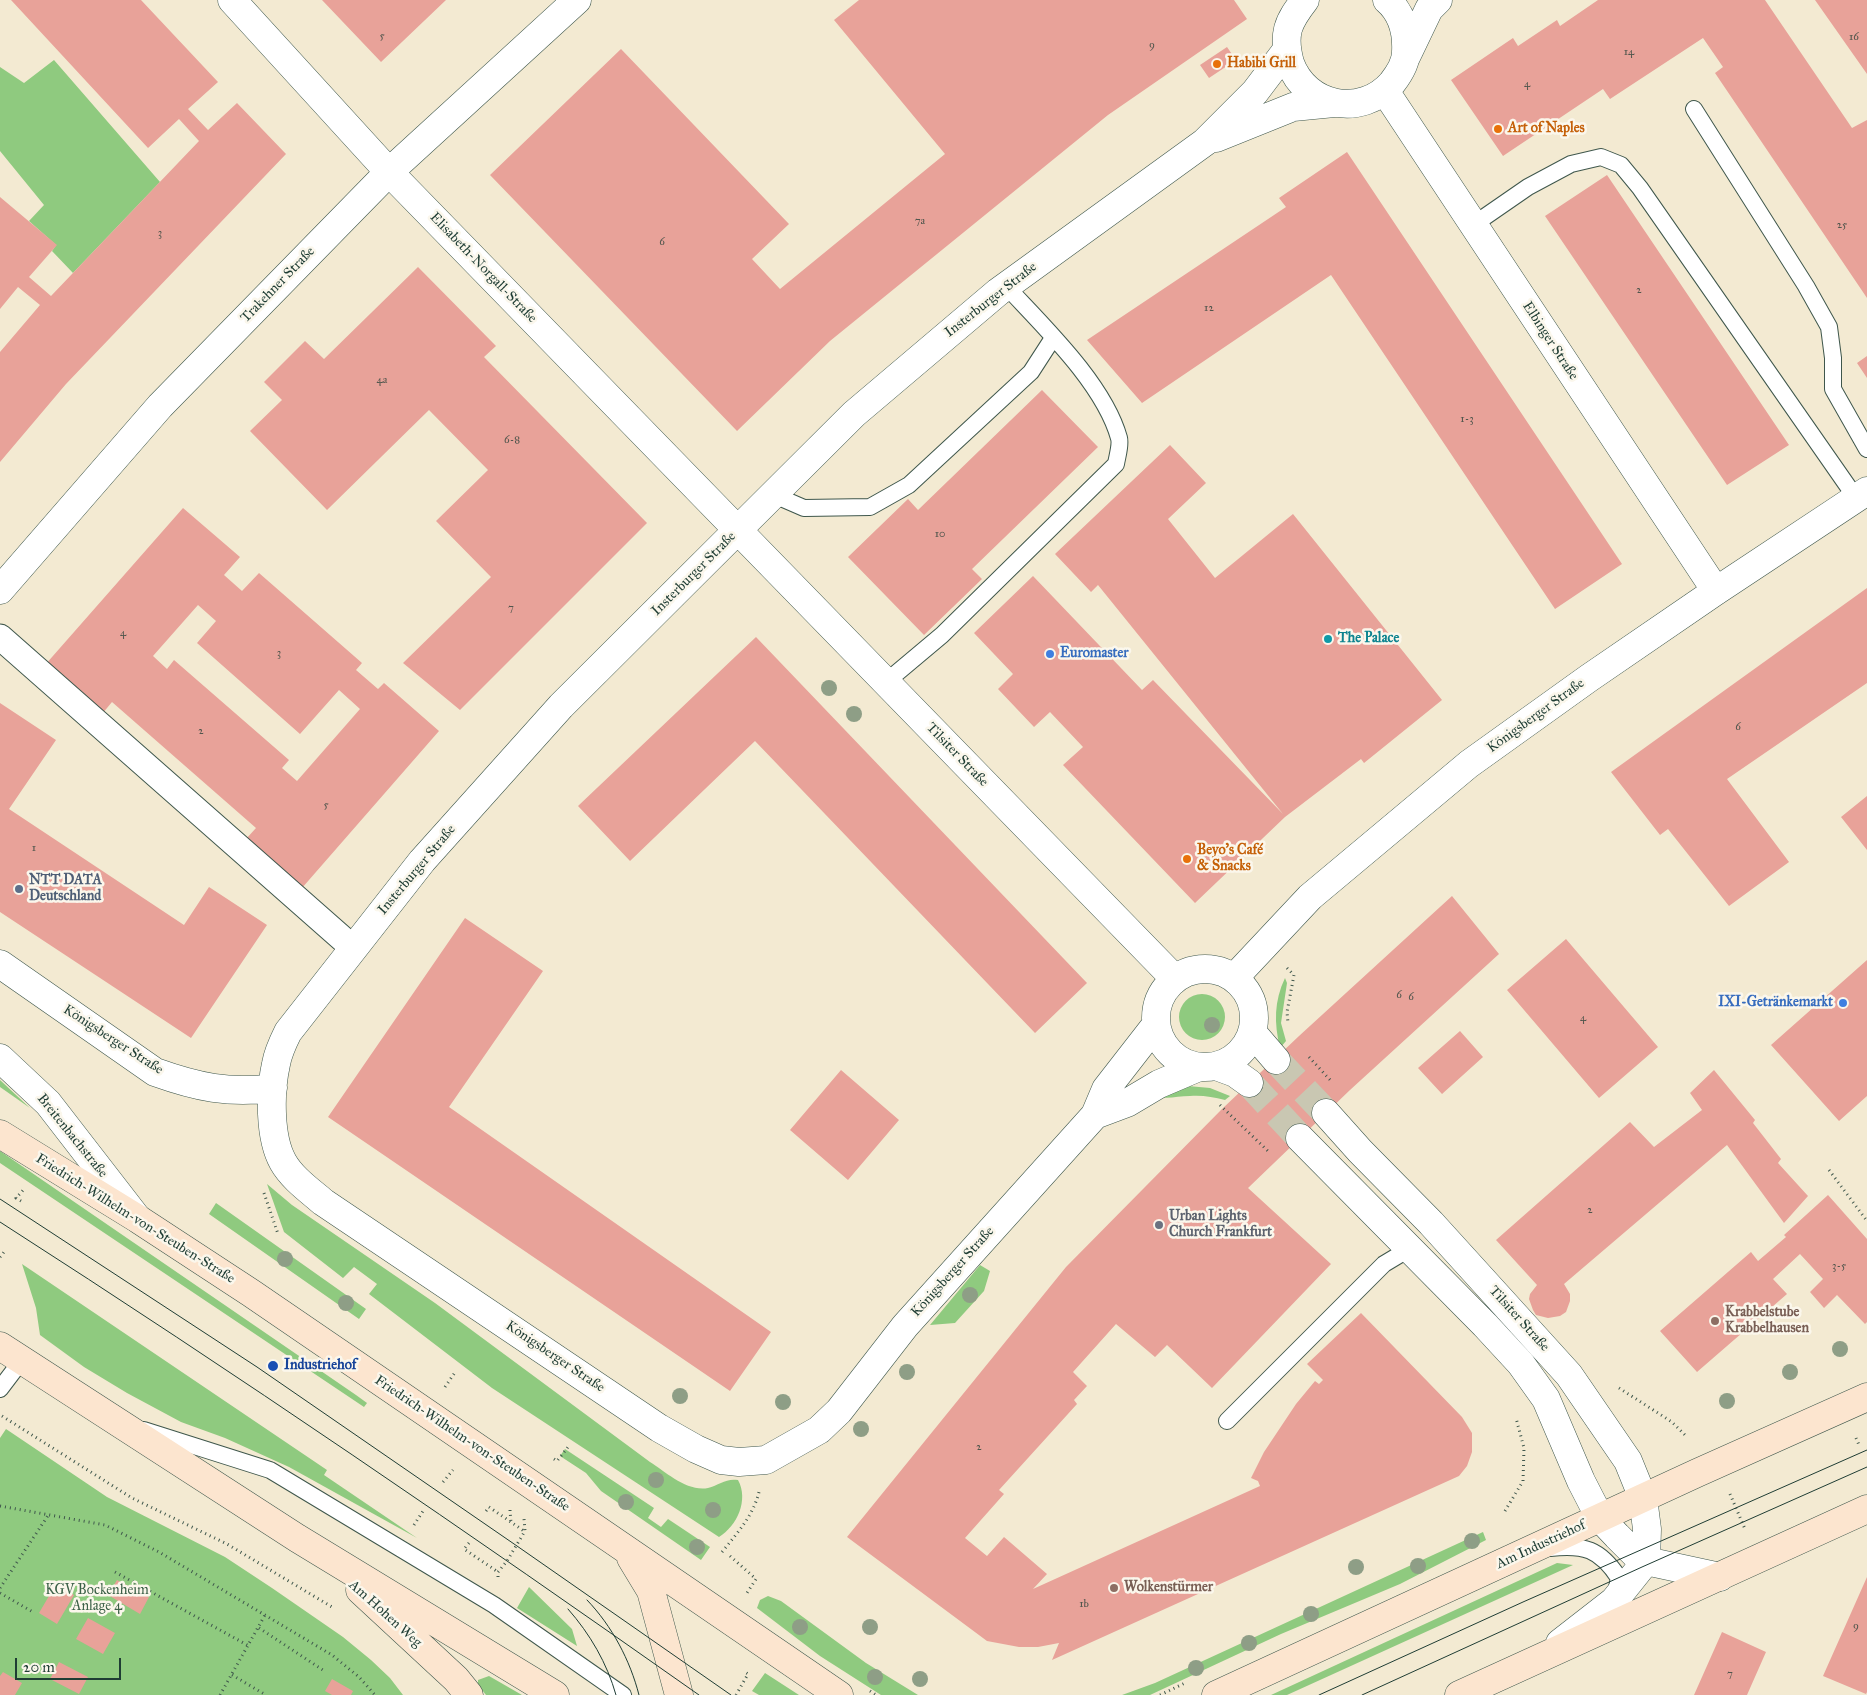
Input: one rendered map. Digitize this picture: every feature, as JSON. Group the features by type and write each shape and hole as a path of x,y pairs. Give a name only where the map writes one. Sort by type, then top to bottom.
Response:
{"main road":[{"name":"Friedrich-Wilhelm-von-Steuben-Straße","path":"0,1134 138,1219 259,1298 839,1695"},
{"path":"11,1353 297,1538 556,1695"},
{"name":"Am Industriehof","path":"1216,1695 1867,1397"},
{"path":"1459,1695 1537,1660 1593,1632 1720,1577 1867,1509"},
{"name":"Am Hohen Weg","path":"297,1538 372,1601 456,1679 469,1695"},
{"path":"624,1548 651,1591 679,1695"}],"street":[{"name":"Elisabeth-Norgall-Straße","path":"232,0 389,172 739,530"},
{"name":"Trakehner Straße","path":"0,590 160,406 389,172 577,0"},
{"name":"Insterburger Straße","path":"1305,0 1293,16 1287,30 1286,52 1294,75 1309,91 1334,103"},
{"name":"Insterburger Straße","path":"1387,0 1395,7 1407,36 1406,56"},
{"name":"Insterburger Straße","path":"1205,142 1293,107 1334,103 1355,104 1375,97 1385,91 1399,75 1429,9 1438,0"},
{"name":"Insterburger Straße","path":"273,1088 279,1050 288,1032 422,861 561,706 854,414 1006,286 1205,142 1255,92 1286,52"},
{"name":"Elbinger Straße","path":"1385,91 1716,591"},
{"name":"Königsberger Straße","path":"1234,978 1310,897 1469,764 1589,678 1716,591 1862,495"},
{"name":"Tilsiter Straße","path":"739,530 1175,979"},
{"path":"0,637 352,948"},
{"name":"Königsberger Straße","path":"0,964 155,1072 185,1082 217,1089 248,1092 273,1088 275,1138 283,1162 298,1181 323,1202 659,1428 696,1450 721,1460 739,1462 766,1460 818,1430 839,1410 904,1326 1095,1115 1106,1090 1155,1026"},
{"path":"1208,1066 1232,1059 1244,1048 1252,1032 1254,1019 1252,1002 1244,987 1224,972 1207,969 1190,971 1175,979 1164,990 1157,1006 1155,1026 1164,1047 1177,1059 1208,1066 1235,1072 1249,1083"},
{"path":"1252,1032 1276,1060"},
{"name":"Breitenbachstraße","path":"0,1058 48,1103 138,1219"},
{"name":"Königsberger Straße","path":"1095,1115 1127,1103 1160,1084 1208,1066"},
{"name":"Tilsiter Straße","path":"1326,1113 1519,1318 1570,1375 1628,1461 1643,1498 1647,1530 1646,1561"},
{"name":"Tilsiter Straße","path":"1300,1138 1520,1364 1546,1399 1581,1482 1600,1518 1634,1553 1646,1561 1720,1577"},
{"path":"1537,1660 1614,1601 1646,1561"}],"lane":[{"path":"1694,109 1806,286 1829,327 1833,358 1833,389 1867,448"},
{"path":"1473,225 1528,187 1571,164 1601,158 1621,165 1646,196 1862,495"},
{"path":"886,682 942,635 1116,464 1120,440 1107,408 1078,365 1006,286"},
{"path":"774,495 804,508 870,507 909,485 1031,372 1053,338"},
{"path":"1227,1421 1384,1264 1409,1249"},
{"path":"0,1389 11,1353"},
{"path":"116,1421 270,1470 494,1605 623,1695"},
{"path":"1531,1551 1568,1546 1591,1550 1610,1564 1619,1578 1614,1601"}],"path":[{"path":"1829,1170 1867,1221"},
{"path":"16,1198 21,1201"},
{"path":"0,1257 4,1252"},
{"path":"445,1387 456,1371"},
{"path":"0,1414 132,1498 227,1544 300,1586 337,1610"},
{"path":"557,1461 568,1447"},
{"path":"443,1482 452,1469 460,1474"},
{"path":"722,1552 749,1520 756,1505 760,1486"},
{"path":"1722,1496 1730,1492 1747,1534"},
{"path":"0,1506 105,1525 159,1552 332,1655 360,1677 375,1695"},
{"path":"486,1511 489,1507 525,1531"},
{"path":"510,1508 512,1523"},
{"path":"412,1529 423,1512"},
{"path":"0,1588 50,1514"},
{"path":"469,1543 464,1549 498,1572"},
{"path":"730,1556 756,1579 746,1594"},
{"path":"115,1572 249,1646"},
{"path":"0,1592 33,1612"},
{"path":"220,1695 265,1616"},
{"path":"259,1628 323,1670"},
{"path":"736,1695 748,1674"},
{"path":"232,1675 266,1695"}],"green space":[{"path":"54,60 160,182 73,273 52,251 56,245 29,221 44,205 0,151 0,67 24,83"},
{"path":"1285,978 1287,983 1281,1023 1286,1041 1280,1048 1276,1012 1281,987"},
{"path":"1202,994 1215,998 1221,1004 1225,1017 1221,1030 1215,1036 1202,1040 1189,1036 1183,1030 1179,1017 1183,1004 1189,998"},
{"path":"0,1080 30,1108 0,1087"},
{"path":"1188,1086 1210,1088 1230,1096 1225,1100 1199,1096 1158,1097"},
{"path":"0,1151 367,1403 364,1407 0,1163"},
{"path":"267,1184 292,1205 435,1303 670,1476 692,1487 700,1488 708,1488 730,1480 738,1480 741,1488 742,1504 731,1526 719,1537 492,1388 369,1294 377,1284 354,1267 343,1278 284,1232"},
{"path":"216,1203 366,1309 359,1319 209,1214"},
{"path":"22,1264 327,1470 324,1475 417,1538 289,1467 225,1438 181,1422 84,1367 40,1335 36,1308"},
{"path":"980,1265 990,1271 984,1291 955,1323 930,1325"},
{"name":"KGV Bockenheim Anlage 4","path":"6,1429 107,1497 225,1557 272,1588 343,1637 390,1678 403,1695 0,1695 0,1438"},
{"path":"565,1449 654,1508 648,1518 661,1527 668,1519 710,1547 701,1560 601,1491 586,1473 560,1456"},
{"path":"1483,1532 1486,1540 1400,1584 1281,1634 1150,1695 1122,1695 1155,1683"},
{"path":"1557,1563 1573,1565 1287,1695 1271,1695"},
{"path":"529,1587 572,1629 577,1646 517,1608"},
{"path":"768,1596 781,1601 866,1663 918,1695 881,1695 820,1656 757,1608 760,1600"},
{"path":"765,1673 799,1695 759,1695 752,1691"},
{"path":"489,1676 522,1695 486,1695 478,1685 478,1680"}],"building":[{"path":"11,0 141,0 218,82 188,109 208,130 237,103 286,154 66,384 0,462 0,352 40,305 18,287 0,309 0,197 57,245 29,277 51,296 199,141 179,119 148,148"},
{"path":"322,0 446,0 381,62"},
{"path":"859,0 1234,0 1247,19 1108,115 830,341 737,431 490,175 621,49 789,224 752,259 780,289 945,154 834,20"},
{"path":"1598,0 1765,0 1852,128 1867,120 1867,298 1715,73 1723,67 1703,38 1610,99 1603,89 1503,156 1451,80 1513,38 1518,46 1557,20 1560,26"},
{"path":"1815,0 1867,0 1867,74"},
{"path":"1227,47 1236,60 1209,78 1200,65"},
{"path":"1347,152 1622,564 1555,609 1331,275 1142,403 1087,340 1286,207 1279,198"},
{"path":"1607,175 1789,445 1727,485 1545,216"},
{"path":"418,267 496,346 484,357 647,523 460,710 403,663 491,577 436,521 488,470 429,410 327,510 250,431 282,400 264,382 305,341 324,359"},
{"path":"1867,356 1867,378 1857,363"},
{"path":"1042,390 1098,447 972,569 982,579 924,635 848,557 908,499 918,510"},
{"path":"1170,445 1206,483 1168,519 1215,578 1293,514 1442,700 1364,763 1361,759 1285,817 1195,903 1063,765 1083,747 1050,712 1034,727 998,689 1013,674 974,633 1033,576 1142,690 1153,680 1283,814 1098,585 1091,592 1055,554"},
{"path":"183,508 240,557 224,575 242,591 259,573 362,663 356,670 378,689 384,683 439,731 302,888 246,839 256,828 112,702 102,714 45,665","holes":["198,605 216,621 197,643 300,734 339,690 360,709 297,781 282,768 289,760 174,660 167,669 153,656"]},
{"path":"1867,588 1867,683 1727,779 1789,862 1729,906 1668,829 1660,835 1611,772"},
{"path":"756,637 1087,983 1035,1033 755,741 630,861 578,806"},
{"path":"0,703 56,740 9,809 184,925 209,887 267,925 191,1038 0,912"},
{"path":"1867,796 1867,850 1841,817"},
{"path":"1452,896 1499,954 1350,1090 1248,1188 1331,1264 1212,1388 1167,1345 1155,1357 1116,1324 1073,1372 1087,1386 1074,1400 1077,1404 999,1490 1004,1494 965,1538 987,1556 1004,1537 1047,1574 1033,1589 1260,1486 1258,1481 1251,1478 1264,1452 1296,1404 1315,1381 1319,1384 1323,1380 1307,1364 1361,1313 1462,1417 1472,1433 1472,1452 1467,1466 1459,1476 1052,1660 1059,1643 1038,1647 1019,1647 987,1641 847,1537 1066,1267 1222,1109"},
{"path":"465,918 543,971 449,1107 771,1332 730,1391 328,1117"},
{"path":"1566,939 1658,1047 1599,1098 1507,990"},
{"name":"IXI-Getränkemarkt","path":"1867,960 1867,1096 1839,1121 1771,1045"},
{"path":"1460,1031 1483,1057 1442,1094 1418,1068"},
{"path":"841,1070 899,1120 848,1180 790,1130"},
{"path":"1714,1070 1755,1120 1753,1123 1781,1159 1778,1163 1808,1196 1784,1223 1727,1145 1564,1284 1570,1294 1570,1301 1566,1312 1560,1316 1548,1318 1536,1315 1529,1299 1530,1294 1537,1285 1496,1240 1630,1122 1654,1147 1702,1110 1690,1093"},
{"path":"1828,1195 1867,1239 1867,1322 1865,1324 1837,1295 1824,1308 1810,1292 1823,1279 1800,1254 1773,1279 1787,1294 1697,1372 1660,1331 1751,1252 1758,1261 1786,1237 1784,1235"},
{"path":"1867,1577 1867,1692 1866,1694 1823,1676"},
{"path":"117,1580 149,1597 140,1614 108,1595"},
{"path":"56,1584 74,1595 57,1624 39,1613"},
{"path":"88,1618 115,1633 103,1654 76,1639"},
{"path":"1722,1632 1766,1652 1747,1695 1694,1695"},
{"path":"59,1662 88,1677 79,1694 50,1679"},
{"path":"3,1672 22,1683 15,1695 0,1695 0,1676"},
{"path":"332,1679 353,1691 351,1695 332,1695 325,1691"}],"tunnel":[{"path":"1276,1060 1326,1113"},
{"path":"1249,1083 1300,1138"}],"tram line":[{"path":"0,1199 257,1367 731,1695"},
{"path":"0,1222 177,1337 352,1455 699,1695"},
{"path":"1319,1695 1523,1602 1867,1450"},
{"path":"1362,1695 1867,1467"},
{"path":"587,1600 619,1644 631,1669 639,1695"},
{"path":"568,1609 584,1628 597,1649 616,1695"}],"place":[{"name":"Habibi Grill","path":"1217,64"},
{"name":"Art of Naples","path":"1498,129"},
{"name":"The Palace","path":"1328,639"},
{"name":"Euromaster","path":"1050,654"},
{"name":"Beyo's Café & Snacks","path":"1187,859"},
{"name":"NTT DATA Deutschland","path":"19,889"},
{"name":"IXI-Getränkemarkt","path":"1843,1003"},
{"name":"Urban Lights Church Frankfurt","path":"1159,1225"},
{"name":"Krabbelstube Krabbelhausen","path":"1715,1321"},
{"name":"Industriehof","path":"273,1366"},
{"name":"Wolkenstürmer","path":"1114,1588"}]}
